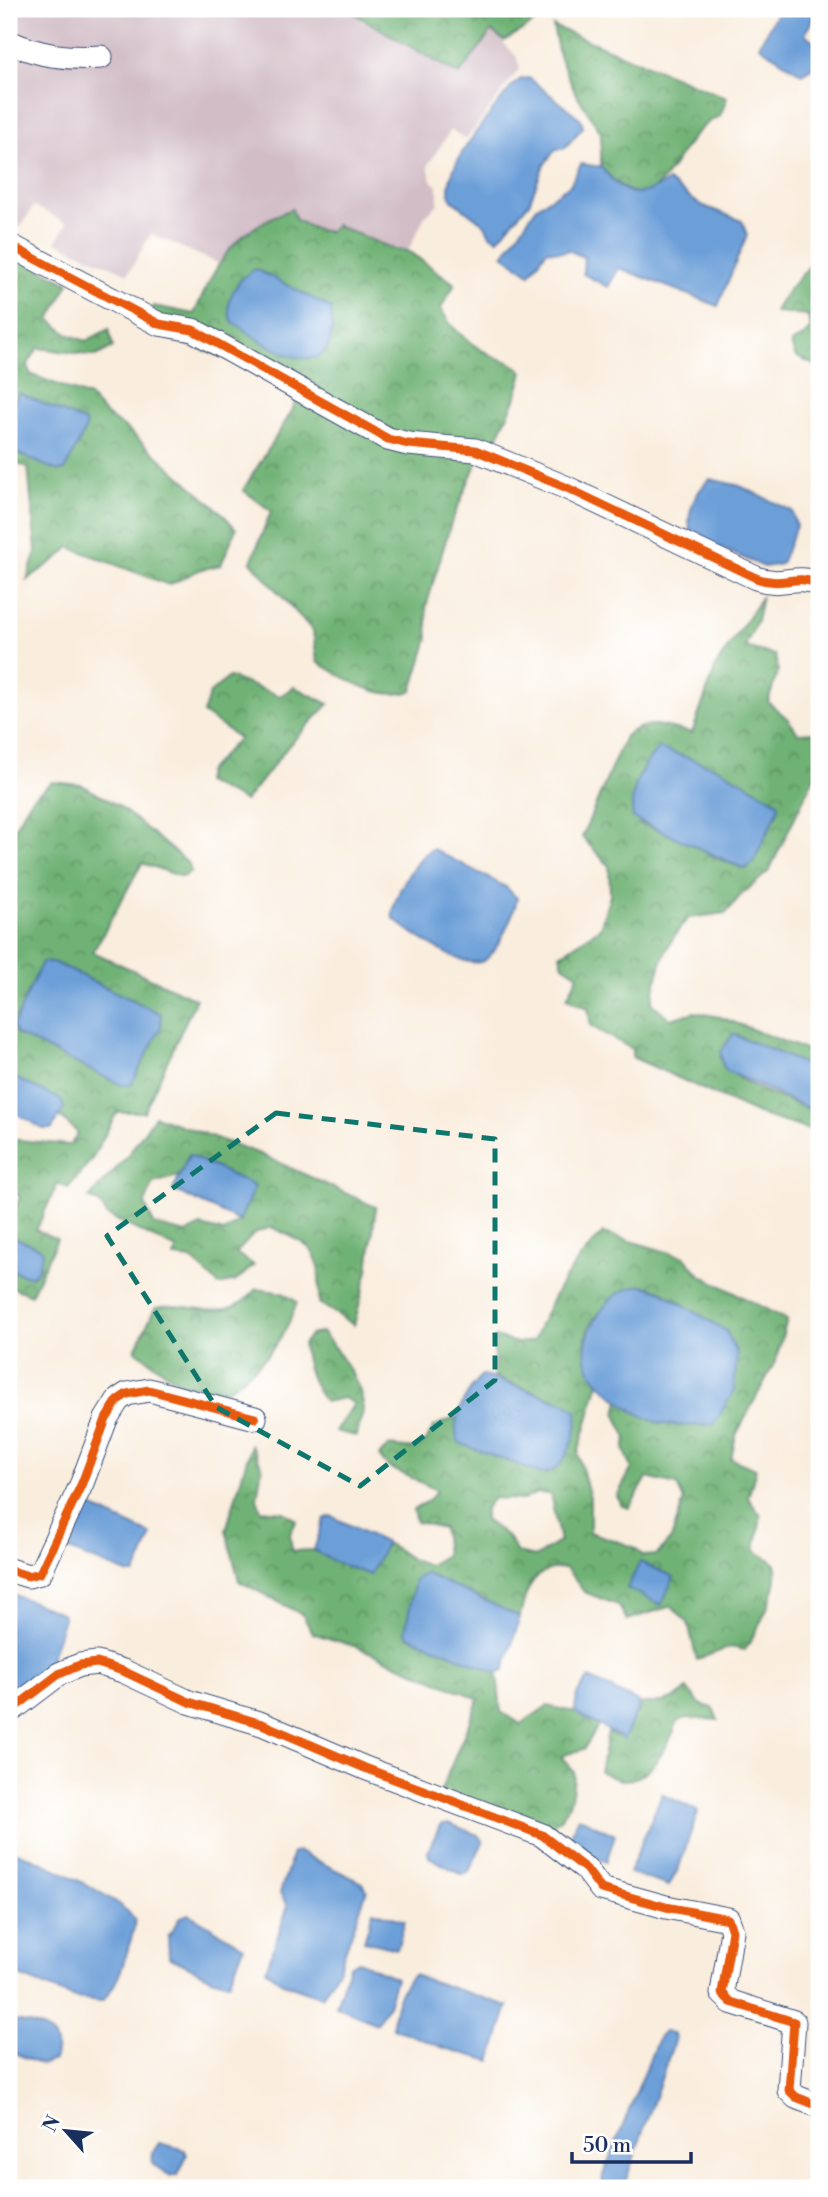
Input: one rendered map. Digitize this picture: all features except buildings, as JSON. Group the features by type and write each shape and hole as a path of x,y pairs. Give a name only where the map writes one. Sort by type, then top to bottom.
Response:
{"street":[{"path":"9,42 41,54 70,59 101,57"},
{"path":"9,245 159,324 193,330 388,439 408,444 475,450 565,487 756,578 770,583 782,584 799,579 819,584"},
{"path":"9,1570 28,1576 40,1573 82,1483 106,1419 118,1400 127,1394 149,1390 255,1418"},
{"path":"9,1712 23,1704 59,1674 80,1665 97,1663 123,1671 189,1702 262,1724 365,1768 542,1835 586,1869 601,1889 666,1907 727,1919 733,1931 722,1993 731,2001 794,2022 789,2090 796,2097 819,2106"}],"highlighted area":[{"path":"276,1113 495,1139 495,1380 360,1486 216,1407 107,1236"}],"shaded area":[{"path":"9,9 342,9 459,75 492,31 516,56 520,68 466,140 451,130 428,165 431,180 438,186 438,204 425,216 408,251 317,230 296,220 292,209 245,233 217,263 151,234 128,274 56,242 67,223 34,206 20,228 9,224"}],"green space":[{"path":"346,9 548,9 531,25 504,41 492,31 459,75"},
{"path":"553,26 727,98 720,116 703,127 653,189 639,193 622,187 601,167 601,133 575,92 559,56"},
{"path":"292,209 296,220 317,230 330,232 335,225 396,250 408,251 455,284 441,308 449,322 475,346 523,372 515,400 494,444 476,464 451,523 426,607 428,639 412,691 400,694 363,687 317,662 313,631 251,562 271,511 243,490 292,411 297,397 238,362 142,329 154,306 194,314 220,262 241,237"},
{"path":"9,254 69,283 50,319 67,334 86,341 109,329 113,347 96,356 38,348 28,364 30,374 90,397 104,413 128,430 223,514 236,529 221,565 199,570 169,585 69,547 56,560 27,580 36,551 28,467 14,463 9,471 9,450 58,471 64,470 19,393 9,412"},
{"path":"819,254 819,367 795,356 791,343 804,336 811,327 807,315 775,312 789,289"},
{"path":"762,596 757,621 745,647 775,655 778,671 768,702 788,719 798,733 815,732 819,726 819,767 769,871 739,897 726,913 688,918 680,928 663,957 652,1003 670,1019 695,1012 720,1017 819,1055 819,1070 733,1034 720,1057 735,1075 748,1083 819,1113 819,1133 758,1114 632,1057 632,1049 591,1026 588,1008 567,998 578,975 563,965 560,955 600,928 610,895 609,866 582,837 625,736 633,730 649,725 692,733 716,666","holes":["652,756 753,862 746,869 718,859 681,838 639,823 637,782"]},
{"path":"229,677 280,696 294,687 329,704 290,744 245,801 205,782 207,772 239,738 203,713 210,693"},
{"path":"52,782 82,785 119,806 189,864 191,872 182,877 142,863 93,952 196,999 144,1112 117,1112 92,1159 68,1188 58,1183 36,1230 57,1239 31,1295 9,1286 9,1269 24,1276 13,1237 9,1238 9,1222 20,1197 9,1188 9,1139 70,1145 78,1133 59,1116 64,1108 15,1078 9,1089 9,837 32,798","holes":["42,962 53,962 161,1014"]},
{"path":"155,1116 260,1154 376,1207 368,1270 354,1325 319,1303 317,1261 308,1247 271,1227 255,1233 236,1253 254,1265 236,1281 219,1285 191,1259 174,1257 177,1249 108,1216 99,1203 89,1198 125,1159","holes":["189,1155 239,1221 224,1232 201,1226 186,1233 154,1225 145,1204 153,1183 179,1176"]},
{"path":"603,1233 685,1257 700,1275 787,1320 775,1362 736,1435 731,1459 756,1469 748,1498 761,1516 755,1551 774,1563 776,1582 767,1607 745,1650 730,1647 697,1660 688,1623 672,1606 627,1620 618,1605 584,1592 566,1568 545,1571 538,1576 528,1589 520,1617 425,1573 405,1632 408,1636 497,1673 501,1712 521,1724 547,1706 575,1712 598,1726 584,1749 561,1756 574,1772 573,1789 569,1805 561,1818 547,1828 440,1793 479,1699 360,1648 312,1633 303,1615 239,1581 226,1530 251,1445 262,1467 257,1498 261,1510 284,1512 297,1520 290,1534 292,1551 314,1550 332,1561 386,1546 386,1543 410,1559 429,1565 446,1555 443,1528 416,1522 413,1510 429,1500 437,1490 388,1467 379,1456 388,1446 415,1449 426,1441 434,1426 457,1417 456,1435 565,1403 494,1377 495,1337 518,1343 533,1341 562,1283","holes":["643,1285 663,1292 726,1331 632,1411 619,1399 616,1415 627,1438 624,1449 632,1468 617,1496 621,1505 629,1508 647,1478 677,1485 684,1500 671,1539 657,1555 643,1556 634,1547 590,1532 590,1498 578,1454 599,1382 595,1378 586,1346 590,1325 605,1308","536,1493 550,1494 560,1541 536,1557 517,1553 508,1537 485,1520 485,1509 493,1498 523,1500"]},
{"path":"257,1289 283,1293 297,1302 286,1329 270,1352 227,1390 181,1384 135,1350 155,1308 170,1306 220,1310 244,1301"},
{"path":"322,1332 348,1368 359,1389 363,1409 356,1436 335,1431 354,1404 344,1398 325,1402 310,1374 303,1344 310,1335"},
{"path":"687,1689 700,1704 713,1708 718,1720 686,1718 678,1721 658,1759 650,1768 632,1779 619,1780 600,1772 608,1731 615,1736 639,1711 640,1703 665,1701 677,1697"}],"water":[{"path":"779,9 818,9 805,34 816,43 817,58 814,65 802,74 759,46"},
{"path":"529,78 581,119 583,127 564,149 556,149 544,165 529,203 498,239 490,235 485,225 452,200 449,188 459,158 470,141 512,86 521,79"},
{"path":"581,164 601,167 617,184 631,192 647,192 668,181 699,204 742,221 747,235 718,306 619,268 608,287 583,274 584,257 568,250 547,250 530,274 503,255 537,207 570,185"},
{"path":"256,269 331,308 331,335 325,351 314,358 300,358 265,343 232,321 229,306 233,291 243,278"},
{"path":"19,393 85,422 86,428 65,470 58,471 9,450 9,412"},
{"path":"710,479 740,486 792,511 796,526 781,564 764,567 693,536 689,521 692,506"},
{"path":"659,748 720,769 778,802 779,808 753,862 745,869 633,818 632,799 637,780"},
{"path":"433,849 506,887 517,898 498,944 486,959 480,962 471,962 447,954 393,918 396,901 406,879 420,860"},
{"path":"42,962 53,962 161,1014 161,1027 131,1085 121,1085 16,1034 13,1026"},
{"path":"733,1034 819,1070 819,1113 727,1071 721,1052"},
{"path":"15,1078 61,1100 64,1108 52,1129 43,1129 9,1109 9,1089"},
{"path":"189,1155 255,1186 239,1221 173,1190"},
{"path":"13,1237 40,1248 43,1252 37,1272 31,1277 9,1269 9,1238"},
{"path":"643,1285 662,1292 726,1331 737,1354 734,1391 714,1424 674,1425 652,1420 618,1400 591,1372 587,1363 586,1345 597,1317 616,1295"},
{"path":"482,1375 565,1403 577,1411 573,1439 558,1467 542,1474 459,1443 456,1434 457,1416 465,1398"},
{"path":"83,1503 152,1535 135,1574 129,1574 63,1546"},
{"path":"331,1516 386,1543 370,1575 332,1561 314,1550 324,1519"},
{"path":"640,1562 674,1577 661,1605 627,1588"},
{"path":"425,1573 520,1617 504,1670 497,1673 408,1636 405,1632 415,1580"},
{"path":"9,1593 62,1613 64,1618 47,1670 19,1693 9,1691"},
{"path":"589,1678 640,1703 624,1739 575,1712 577,1694"},
{"path":"662,1794 698,1811 679,1867 669,1886 629,1873"},
{"path":"578,1817 615,1835 606,1862 567,1846"},
{"path":"448,1823 478,1835 483,1842 469,1871 463,1875 429,1857 428,1851 440,1825"},
{"path":"9,1849 94,1889 125,1909 135,1919 119,1976 102,2001 75,1998 9,1972"},
{"path":"297,1851 363,1883 367,1890 339,1968 322,1997 283,1983 266,1970 288,1906 280,1893 293,1853"},
{"path":"373,1911 405,1921 397,1949 364,1941"},
{"path":"189,1914 244,1947 229,1983 214,1979 169,1957 168,1937 180,1917"},
{"path":"358,1961 396,1978 388,2005 376,2024 336,2006 349,1966"},
{"path":"413,1975 508,2006 491,2061 444,2048 393,2028 398,1999"},
{"path":"16,2021 41,2028 53,2036 56,2043 54,2060 41,2065 10,2051 9,2030"},
{"path":"665,2031 674,2034 675,2039 626,2180 621,2185 606,2188 602,2186 603,2175 659,2036"},
{"path":"159,2143 185,2150 187,2155 178,2175 171,2176 152,2164 153,2152"}],"cycle path":[{"path":"9,245 159,324 193,330 388,439 408,444 475,450 565,487 756,578 774,582 802,580 819,584"},
{"path":"9,1570 28,1576 40,1573 82,1483 106,1419 118,1400 127,1394 149,1390 255,1418"},
{"path":"9,1712 59,1674 80,1665 97,1663 123,1671 189,1702 262,1724 365,1768 542,1835 586,1869 601,1889 666,1907 728,1919 732,1931 722,1993 731,2002 794,2022 789,2090 796,2097 819,2106"}]}
